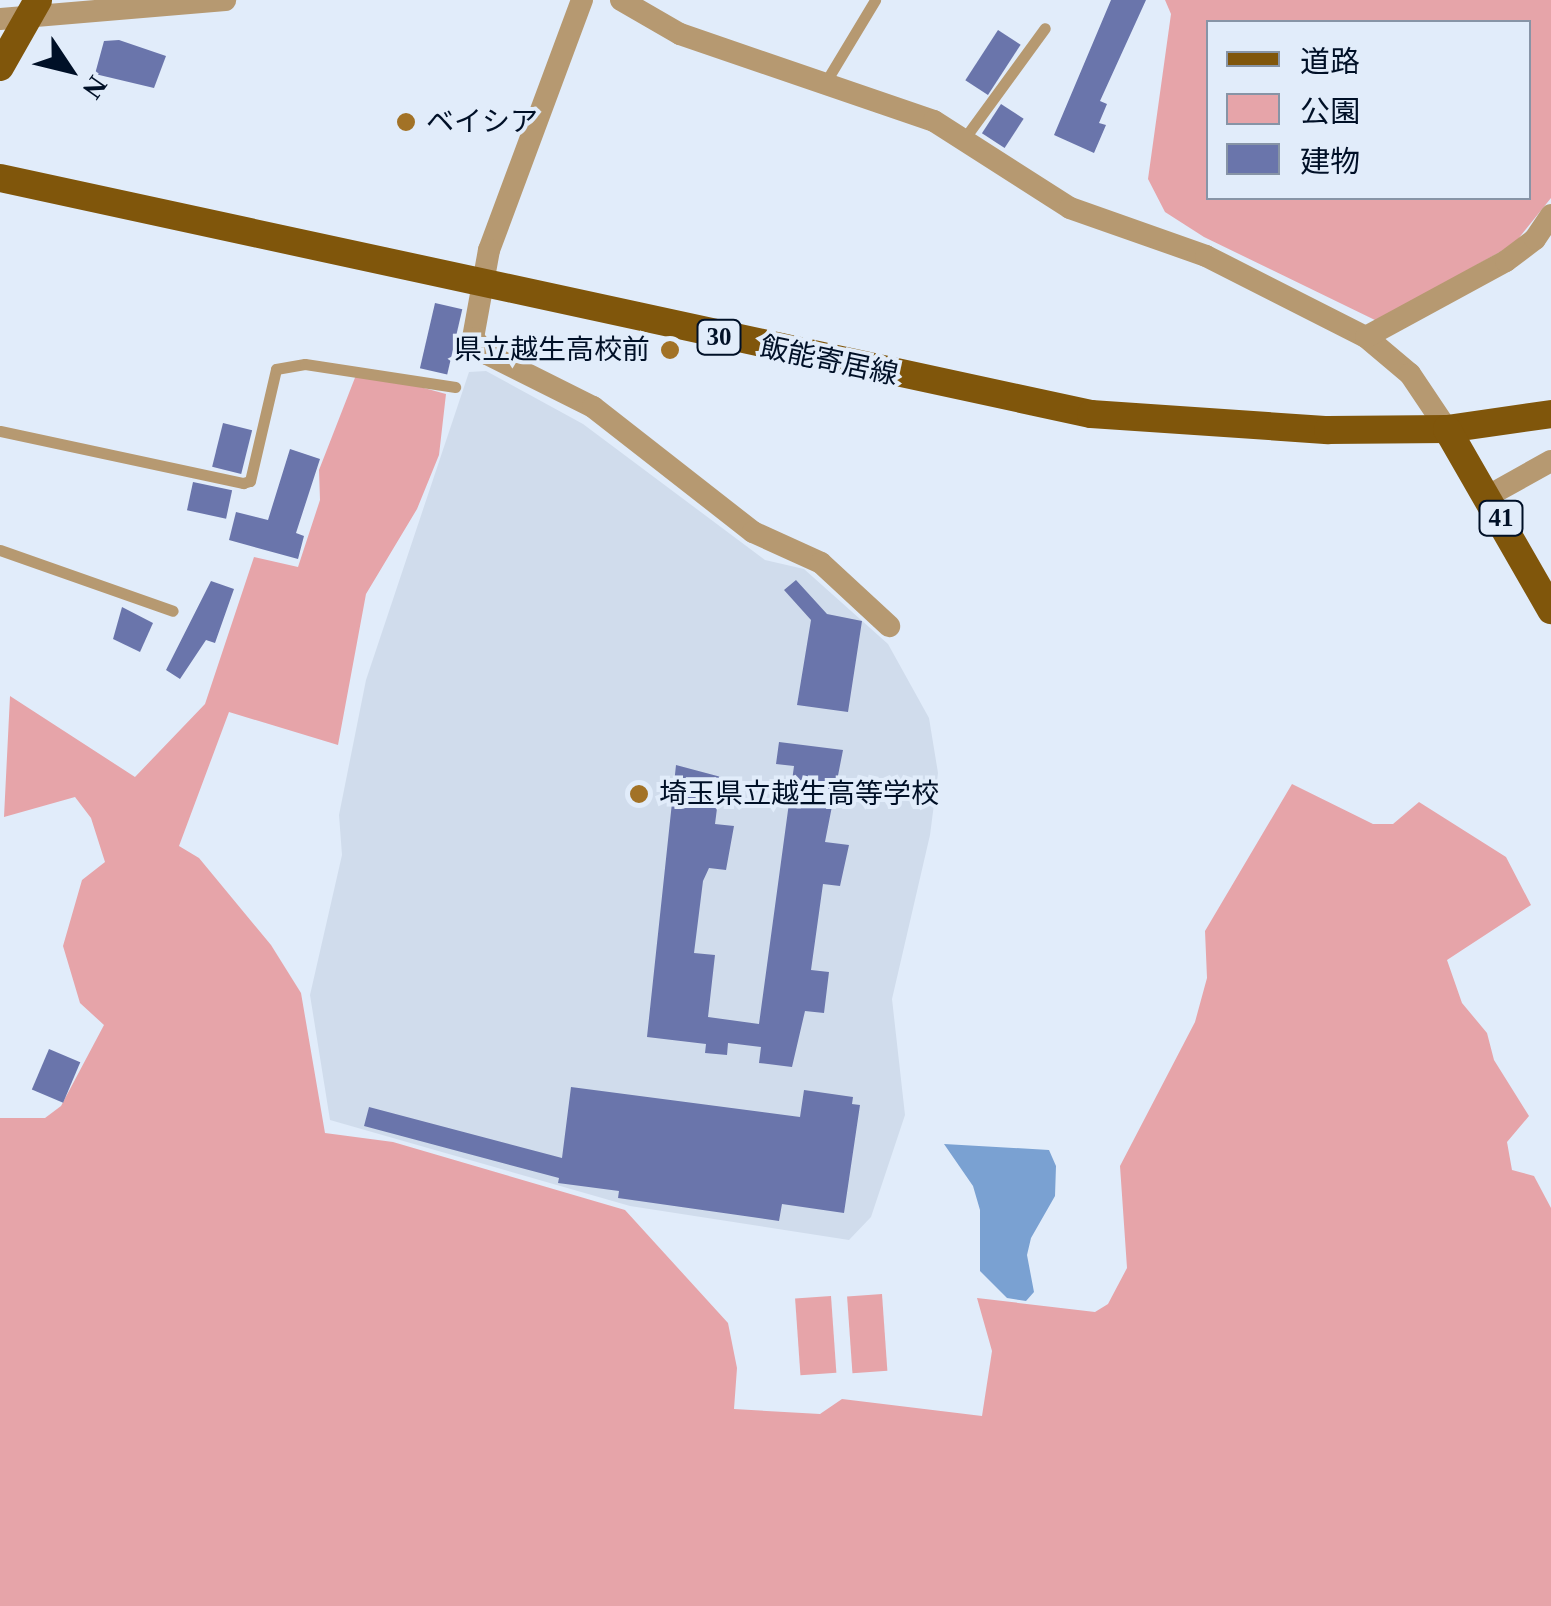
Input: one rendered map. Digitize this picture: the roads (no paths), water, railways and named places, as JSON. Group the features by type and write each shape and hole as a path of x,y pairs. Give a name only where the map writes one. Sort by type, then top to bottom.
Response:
{"main road":[{"path":"0,67 34,9"},
{"name":"飯能寄居線","path":"0,178 1090,414 1234,428 1447,428 1551,414"},
{"name":"41","path":"1447,428 1551,610"}],"street":[{"path":"0,19 34,9 225,0"},
{"path":"582,0 482,285 473,338 478,347 593,408 753,532 821,563 889,626"},
{"path":"621,0 680,34 934,121 1070,208 1206,256 1366,337 1410,374 1447,428"},
{"path":"1366,337 1506,262 1535,239 1551,215"},
{"path":"1488,496 1551,461"}],"lane":[{"path":"824,82 875,0"},
{"path":"964,139 1045,28"},
{"path":"0,431 244,483 250,481 276,369 305,364 455,387"},
{"path":"0,550 173,611"}],"water":[{"path":"944,1144 1049,1150 1056,1166 1055,1196 1031,1238 1027,1255 1034,1292 1026,1301 1007,1298 980,1271 980,1210 973,1186"}],"place":[{"name":"ベイシア","path":"406,122"},
{"name":"県立越生高校前","path":"670,350"},
{"name":"埼玉県立越生高等学校","path":"639,794"}]}
